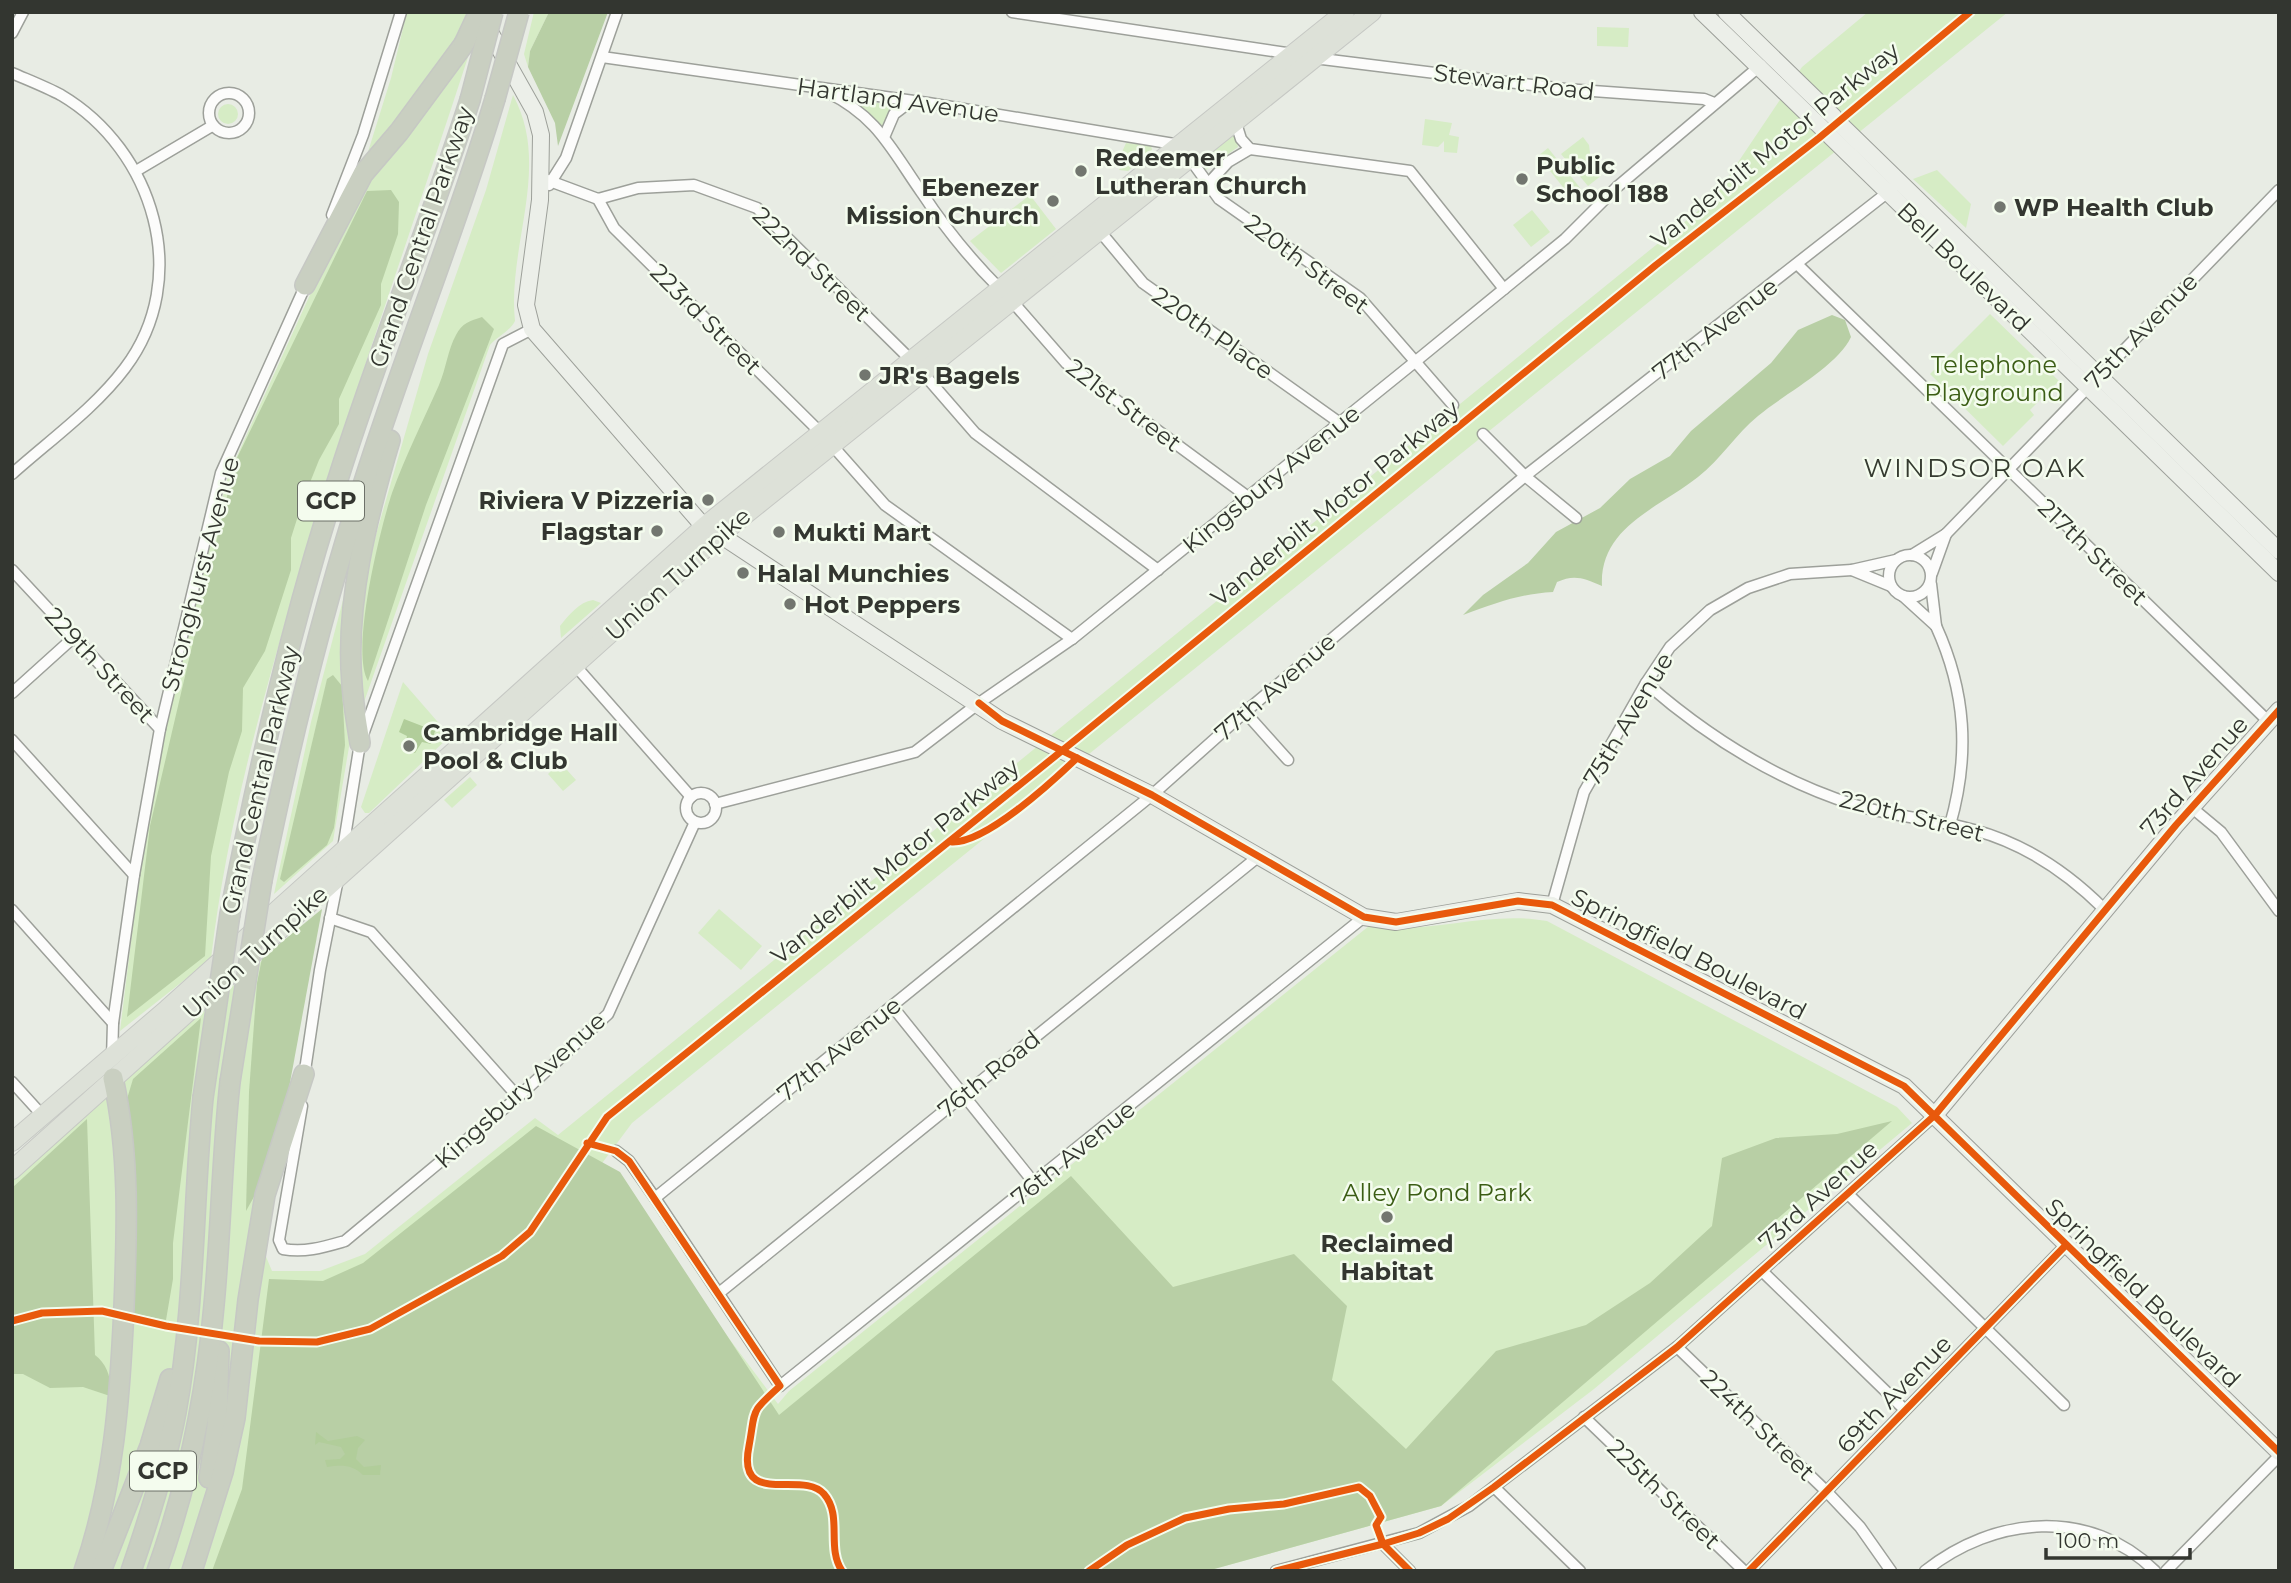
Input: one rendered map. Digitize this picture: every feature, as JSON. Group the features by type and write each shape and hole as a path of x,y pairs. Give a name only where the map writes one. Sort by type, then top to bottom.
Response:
{"highway":[{"path":"305,285 363,174 399,132 464,44 479,12"},
{"name":"Grand Central Parkway","path":"177,1367 192,1247 203,1098 230,914 270,725 317,548 367,393 470,100 493,12"},
{"name":"Grand Central Parkway","path":"156,1571 188,1472 213,1372 217,1249 230,1082 262,880 295,731 337,568 387,411 460,206 495,99 519,12"},
{"path":"360,743 351,682 356,585 388,445 460,206"},
{"path":"190,1571 223,1472 235,1418 248,1300 265,1195 304,1074"},
{"path":"84,1571 98,1531 111,1471 122,1350 128,1199 121,1112 113,1078"},
{"path":"101,1571 150,1446 177,1367"},
{"name":"GCP","path":"131,1571 165,1463 177,1367"},
{"path":"190,1571 208,1489 217,1426 213,1372"}],"main road":[{"path":"479,12 535,112 541,135 545,179 526,305 532,329"},
{"name":"Union Turnpike","path":"1006,295 1098,229 1345,12"},
{"name":"Union Turnpike","path":"12,1170 338,877 569,659 713,530 1185,150 1235,120 1371,12"},
{"name":"Bell Boulevard","path":"1702,12 1765,62 2093,381 2279,551"},
{"name":"Bell Boulevard","path":"1726,12 1765,62"},
{"name":"Springfield Boulevard","path":"532,329 687,509 713,530 1002,721 1152,794 1364,917 1396,922 1518,901 1552,905 1904,1086 2279,1454"},
{"name":"Bell Boulevard","path":"2093,381 2279,573"},
{"name":"Union Turnpike","path":"12,1142 111,1054 167,1009 343,849 569,659"},
{"name":"73rd Avenue","path":"1936,1115 2104,909 2273,716"}],"street":[{"path":"12,33 23,12"},
{"name":"Stronghurst Avenue","path":"113,1078 113,1023 134,875 160,729 221,473 305,285 363,135 401,12"},
{"path":"598,199 545,179 566,158 617,12"},
{"path":"1012,12 1294,55"},
{"name":"Hartland Avenue","path":"602,57 911,101 1185,150"},
{"name":"Stewart Road","path":"1314,58 1565,89 1704,99 1714,103"},
{"name":"Kingsbury Avenue","path":"715,804 915,752 978,703 1072,639 1340,423 1565,239 1617,187 1765,62"},
{"path":"12,73 61,95 115,143 136,171 152,209 159,244 158,287 150,322 137,350 109,387 12,474"},
{"name":"221st Street","path":"820,89 861,113 885,135 950,234 1066,363 1248,497"},
{"path":"885,135 894,114 911,101"},
{"path":"1235,120 1241,139 1250,149"},
{"path":"136,171 212,126"},
{"path":"1207,185 1228,162 1250,149 1410,171 1504,289"},
{"name":"220th Street","path":"1185,150 1219,199 1360,298 1453,405"},
{"name":"222nd Street","path":"598,199 638,188 694,185 757,208 916,366 980,438 1158,570"},
{"name":"77th Avenue","path":"655,1198 1152,794 1525,476 1893,188"},
{"name":"75th Avenue","path":"1912,555 1946,534 2279,190"},
{"name":"223rd Street","path":"598,199 614,228 826,438 885,505 1072,639"},
{"name":"220th Place","path":"1098,229 1143,283 1340,423"},
{"name":"217th Street","path":"1798,265 2008,469 2273,716"},
{"path":"304,1074 360,743 503,344 532,329"},
{"path":"1483,434 1525,476 1576,518"},
{"name":"75th Avenue","path":"1931,578 1946,534"},
{"path":"1936,626 1891,586 1890,570 1896,560 1912,555 1923,559 1931,578 1936,626 1958,687 1964,730 1961,781 1950,825"},
{"name":"75th Avenue","path":"1552,905 1584,792 1646,683 1670,647 1692,625 1724,601 1748,588 1790,574 1852,570 1896,560"},
{"name":"229th Street","path":"12,570 160,729"},
{"name":"75th Avenue","path":"1852,570 1891,586"},
{"path":"1903,596 1919,596 1931,578"},
{"path":"12,693 74,638"},
{"path":"569,659 691,797"},
{"name":"220th Street","path":"1646,683 1721,743 1788,780 1856,806 1974,830 2026,849 2065,873 2104,909"},
{"path":"1245,712 1288,760"},
{"path":"12,740 134,875"},
{"path":"708,795 715,804 711,819 695,822 686,811 691,797 708,795"},
{"path":"2191,807 2221,832 2279,911"},
{"name":"Kingsbury Avenue","path":"304,1074 305,1088 279,1240 284,1249 293,1251 314,1250 345,1241 518,1097 608,1014 695,822"},
{"name":"76th Road","path":"719,1293 1259,856"},
{"path":"12,911 113,1023"},
{"name":"76th Avenue","path":"719,1293 780,1387 1364,917"},
{"path":"330,918 372,932 518,1097"},
{"path":"892,1006 1035,1184"},
{"path":"12,1082 42,1115"},
{"name":"73rd Avenue","path":"1276,1571 1383,1544 1419,1533 1448,1519 1677,1347 1936,1115"},
{"path":"616,1151 629,1161 719,1293"},
{"path":"1847,1194 2064,1405"},
{"name":"69th Avenue","path":"1747,1571 2066,1245"},
{"path":"1762,1271 1905,1410"},
{"name":"224th Street","path":"1677,1347 1826,1491 1860,1527 1891,1571"},
{"name":"225th Street","path":"1584,1417 1747,1571"},
{"path":"2166,1571 2279,1454"},
{"path":"1494,1487 1580,1571"},
{"path":"1925,1571 1972,1544 2007,1531 2045,1525 2078,1528 2113,1539 2139,1555 2155,1571"},
{"path":"1383,1544 1410,1571"}],"green space":[{"path":"407,12 468,12 470,16 436,75 367,155 391,78"},
{"path":"534,12 549,12 530,51 528,67 524,54"},
{"name":"Alley Pond Park","path":"1868,12 2008,12 632,1123 600,1166 778,1404 789,1391 1369,926 1413,927 1503,918 1547,921 1897,1107 1912,1123 1594,1389 1441,1506 1207,1571 12,1571 12,1177 322,909 254,1228 272,1271 320,1271 365,1254 535,1118 558,1135 1714,198 1802,67"},
{"path":"1597,27 1629,28 1628,47 1597,46"},
{"path":"467,54 311,533 278,646 233,824 211,959 120,1031 139,877 166,712 228,476 361,182"},
{"path":"513,95 524,122 529,150 529,178 514,292 515,321 490,345 364,702 357,703 357,610 367,566 428,354 486,190"},
{"path":"851,99 892,105 882,126"},
{"path":"228,104 235,107 238,114 235,121 228,124 221,121 218,114 221,107"},
{"path":"1425,119 1452,123 1449,135 1459,137 1457,153 1444,152 1444,141 1438,147 1422,145"},
{"path":"1235,133 1238,147 1206,170 1199,160"},
{"path":"1583,137 1589,145 1591,161 1602,175 1588,186 1561,154"},
{"path":"1126,143 1151,145 1152,150 1128,171 1119,170 1125,159 1122,152"},
{"path":"1548,148 1581,189 1571,197 1538,156"},
{"path":"1937,170 1971,204 1966,228 1913,179"},
{"path":"1030,195 1056,229 1001,273 970,241"},
{"path":"1532,210 1550,232 1531,247 1513,225"},
{"name":"Telephone Playground","path":"1990,314 2059,381 2030,410 2034,415 2003,446 1930,374"},
{"path":"354,558 349,747 333,841 274,894 311,722"},
{"path":"593,600 601,603 561,638 560,626 579,606"},
{"name":"Cambridge Hall Pool & Club","path":"403,682 450,736 369,813 365,813 361,807"},
{"path":"555,767 560,772 567,770 576,780 563,791 548,774"},
{"path":"470,777 477,785 452,808 444,800"},
{"path":"719,909 762,946 741,970 698,933"}],"shaded area":[{"path":"549,12 608,12 558,146 555,123 528,67 530,51"},
{"path":"391,190 399,202 398,234 381,284 381,305 339,399 339,424 319,460 303,500 291,538 291,570 265,651 243,688 242,731 229,772 211,856 205,956 127,1017 150,826 235,462 367,191"},
{"path":"1832,315 1845,320 1851,337 1844,348 1822,369 1758,416 1698,477 1634,521 1610,548 1604,566 1602,586 1584,579 1569,578 1557,582 1553,592 1518,597 1463,615 1483,595 1528,563 1556,532 1600,508 1630,479 1670,456 1691,431 1771,363 1798,330"},
{"path":"482,317 494,329 426,505 368,681 363,666 365,618 374,560 392,493 439,385 458,331 470,321"},
{"path":"333,675 342,686 345,745 334,828 327,845 284,882 280,879 327,679"},
{"path":"404,719 435,731 431,744 422,742 415,753 404,749 407,736 399,732"},
{"path":"322,909 282,1126 263,1181 246,1211 249,1092 257,983 262,958"},
{"path":"201,1018 173,1243 173,1279 166,1320 131,1313 136,1213 135,1159 127,1099 133,1079"},
{"path":"87,1119 95,1355 108,1373 110,1396 83,1387 50,1388 23,1374 12,1374 12,1188"},
{"path":"1892,1121 1441,1506 1207,1571 212,1571 242,1489 269,1279 323,1281 363,1263 536,1126 620,1172 779,1415 1071,1176 1173,1287 1294,1254 1347,1306 1332,1380 1406,1449 1496,1351 1586,1325 1650,1283 1712,1226 1722,1158 1776,1138 1837,1134"},
{"path":"316,1432 328,1441 357,1436 365,1440 358,1448 356,1459 364,1467 381,1465 380,1475 363,1475 346,1466 327,1467 325,1460 340,1459 345,1454 341,1447 319,1442 315,1445"}],"cycle path":[{"name":"Vanderbilt Motor Parkway","path":"12,1321 42,1313 102,1311 166,1326 259,1341 317,1342 370,1329 502,1256 530,1232 607,1117 1079,737 1656,265 1819,138 1970,12"},
{"path":"979,703 1002,721 1152,795 1364,917 1396,922 1518,901 1552,905 1904,1086 2279,1452"},
{"path":"1276,1571 1383,1544 1419,1533 1448,1519 1677,1347 1935,1115 2176,825 2279,710"},
{"name":"Vanderbilt Motor Parkway","path":"952,842 966,840 1000,822 1077,758"},
{"path":"587,1143 616,1151 629,1161 780,1386 758,1407 754,1418 748,1465 752,1477 761,1482 814,1487 824,1494 833,1512 835,1552 842,1571"},
{"path":"1749,1571 2066,1245"},
{"path":"1089,1571 1127,1545 1185,1518 1229,1509 1284,1504 1359,1487 1370,1496 1381,1517 1376,1525 1383,1544 1410,1571"}],"place":[{"name":"Redeemer Lutheran Church","path":"1081,171"},
{"name":"Public School 188","path":"1522,179"},
{"name":"Ebenezer Mission Church","path":"1053,201"},
{"name":"WP Health Club","path":"2000,207"},
{"name":"JR's Bagels","path":"865,375"},
{"name":"Riviera V Pizzeria","path":"708,500"},
{"name":"Flagstar","path":"657,531"},
{"name":"Mukti Mart","path":"779,532"},
{"name":"Halal Munchies","path":"743,573"},
{"name":"Hot Peppers","path":"790,604"},
{"name":"Cambridge Hall Pool & Club","path":"409,746"},
{"name":"Reclaimed Habitat","path":"1387,1217"}],"district":[{"name":"WINDSOR OAK","path":"1975,468"}]}
